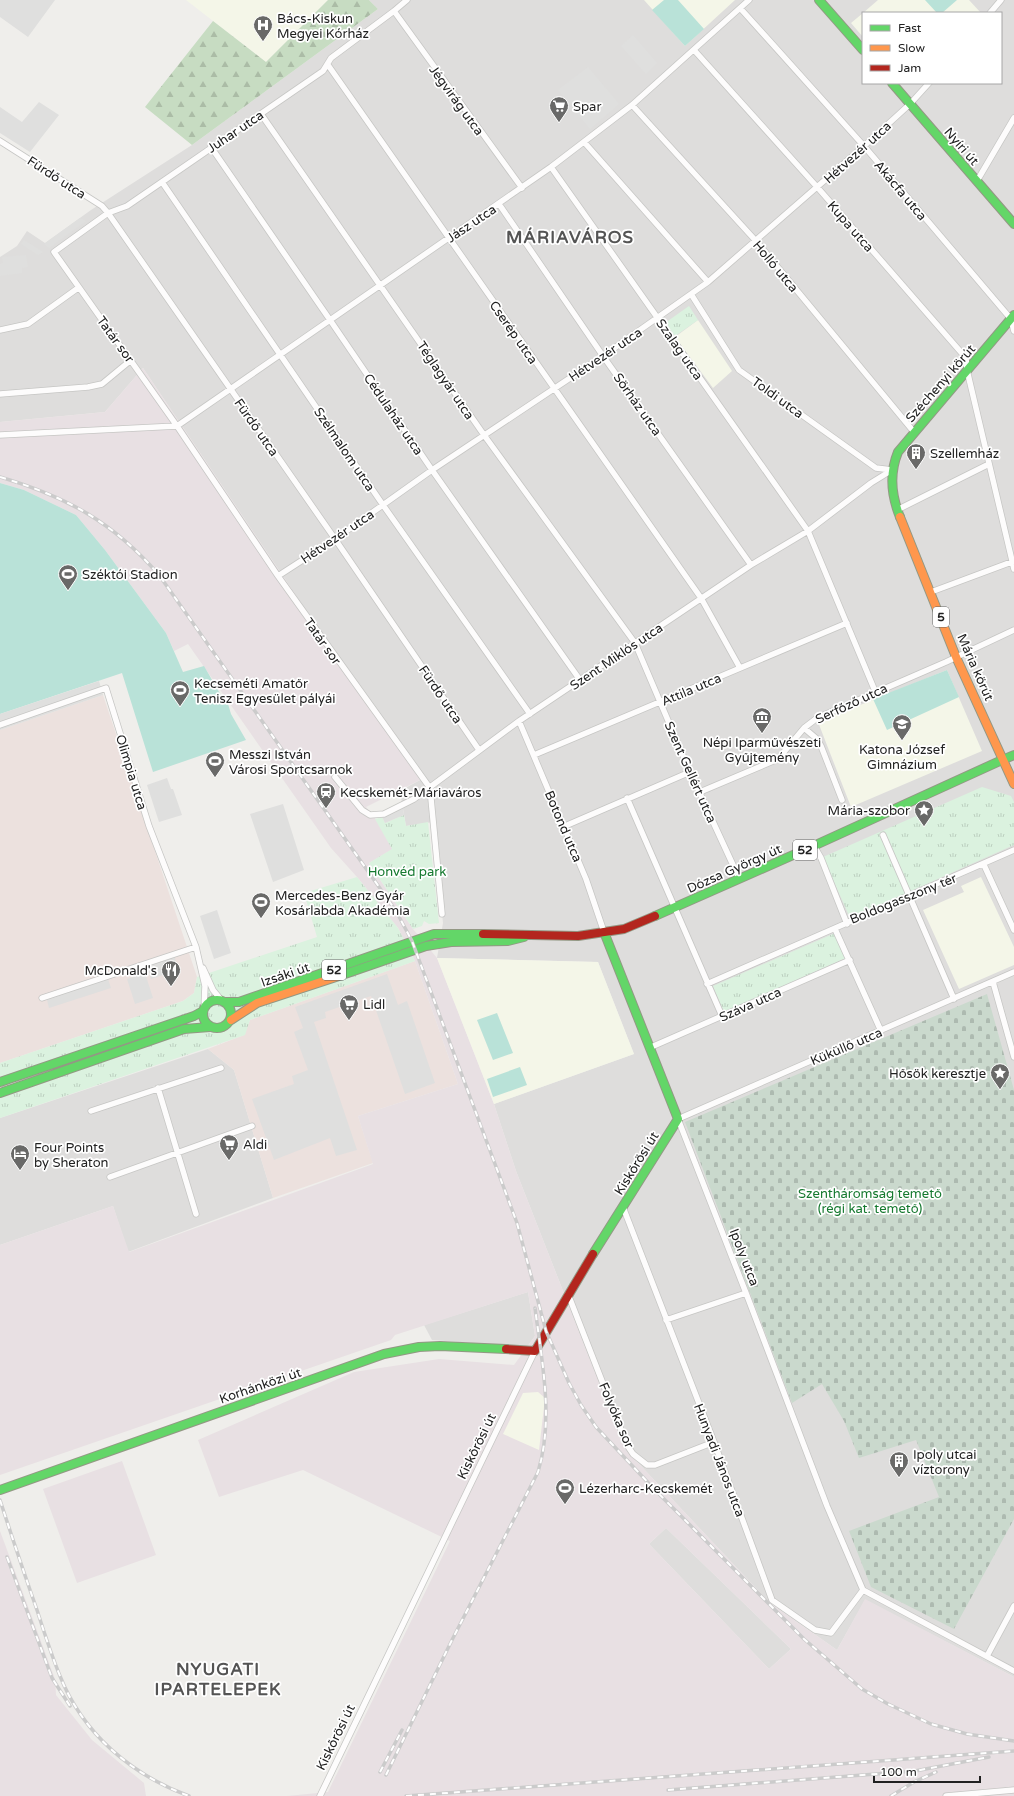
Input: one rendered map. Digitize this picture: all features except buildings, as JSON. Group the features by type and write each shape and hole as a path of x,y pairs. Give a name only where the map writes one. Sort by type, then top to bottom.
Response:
{"main road":[{"path":"819,0 862,49"},
{"name":"Nyíri út","path":"893,84 1014,224"},
{"name":"Széchenyi körút","path":"892,470 898,452 1012,317"},
{"name":"Mária körút","path":"892,470 893,497 897,510 956,657 998,746 1002,760"},
{"name":"Dózsa György út","path":"443,934 507,933 578,936 624,928 814,846 1014,755"},
{"name":"5","path":"1002,760 1014,784"},
{"name":"Ipoly utca","path":"604,932 678,1119"},
{"name":"Izsáki út","path":"223,1002 245,1000 412,940 443,934"},
{"name":"Dózsa György út","path":"442,943 508,941 532,935"},
{"name":"Izsáki út","path":"231,1020 243,1010 257,1003 380,963 416,949 442,943"},
{"name":"52","path":"0,1082 194,1016 204,1010 213,1001 223,1002"},
{"path":"223,1002 231,1009 231,1020"},
{"path":"204,1010 204,1021 210,1027"},
{"name":"52","path":"0,1093 184,1029 210,1027 221,1028 226,1026 231,1020"},
{"name":"Kiskőrösi út","path":"535,1351 568,1294 678,1119"},
{"name":"Korhánközi út","path":"0,1490 384,1354 419,1347 440,1346 535,1351"}],"street":[{"name":"Juhar utca","path":"54,252 108,213 128,206 211,147 324,71 331,58 407,0"},
{"name":"Jász utca","path":"177,426 551,167 632,105 749,0"},
{"path":"991,12 1001,0"},
{"name":"Akácfa utca","path":"740,8 864,146 1012,317"},
{"name":"Jégvirág utca","path":"394,11 522,188"},
{"name":"Kupa utca","path":"694,50 818,188 966,358 967,370 1014,569"},
{"name":"Cserép utca","path":"328,64 701,598 740,668"},
{"name":"Hétvezér utca","path":"278,576 335,539 432,470 603,356 708,282 818,188 910,104 927,84"},
{"name":"Holló utca","path":"632,105 756,241 914,432"},
{"name":"Téglagyár utca","path":"261,114 484,435 635,643"},
{"path":"977,181 1014,118"},
{"name":"Fürdő utca","path":"0,141 102,206 108,213 335,539 479,750"},
{"path":"584,142 708,282"},
{"name":"Cédulaház utca","path":"211,147 432,470 580,680"},
{"name":"Szalag utca","path":"551,167 808,530 876,691"},
{"name":"Szélmalom utca","path":"162,182 383,505 530,714"},
{"name":"Sörház utca","path":"499,204 603,356 751,565"},
{"name":"Tatár sor","path":"54,252 177,426 278,576 430,788"},
{"path":"0,330 28,324 78,288"},
{"name":"Toldi utca","path":"691,294 739,370 876,468 892,470"},
{"path":"1012,317 1014,331"},
{"path":"0,394 88,387 102,384 131,360"},
{"path":"0,435 177,426"},
{"path":"897,510 989,464"},
{"name":"Szent Miklós utca","path":"335,777 362,810 370,815 390,811 414,799 519,721 701,598 808,530 864,488 892,470"},
{"path":"931,592 1013,561"},
{"name":"Attila utca","path":"534,756 847,623"},
{"name":"Serfőző utca","path":"700,792 778,760 804,728 817,718 1014,630"},
{"name":"Szent Gellért utca","path":"635,643 690,772 739,878"},
{"name":"Olimpia utca","path":"0,725 106,688 149,826 200,960 213,990 223,1002"},
{"name":"Botond utca","path":"519,721 565,826 586,879 604,932"},
{"path":"804,728 821,746 842,800"},
{"path":"565,826 690,772"},
{"path":"430,788 442,914"},
{"path":"627,798 722,1016"},
{"path":"883,835 954,999"},
{"name":"Boldogasszony tér","path":"814,846 821,858 847,924 984,865 1014,850"},
{"path":"984,865 1014,930"},
{"path":"707,984 847,924"},
{"path":"835,929 881,1031"},
{"path":"42,998 196,947"},
{"name":"Olimpia utca","path":"200,960 204,986 204,1010"},
{"name":"Száva utca","path":"649,1048 850,960"},
{"name":"Küküllő utca","path":"678,1119 1014,972"},
{"path":"993,982 1014,1057"},
{"path":"91,1110 221,1068"},
{"path":"158,1088 196,1214"},
{"name":"Ipoly utca","path":"678,1119 827,1506 863,1590"},
{"path":"110,1177 252,1126"},
{"name":"Hunyadi János utca","path":"623,1207 714,1442 772,1600 815,1630 831,1633 863,1590"},
{"path":"666,1320 746,1293"},
{"name":"Folyóka sor","path":"568,1294 627,1445 633,1454 647,1465 655,1465 714,1442"},
{"name":"Kiskőrösi út","path":"320,1796 535,1351"},
{"path":"863,1590 1014,1671"},
{"path":"987,1656 1014,1606"},
{"path":"946,1796 1014,1790"}],"shaded area":[{"path":"0,0 55,0 28,37 0,17"},
{"name":"Bács-Kiskun Megyei Kórház","path":"186,0 328,0 266,62"},
{"path":"369,0 1014,0 1014,1677 865,1600 837,1650 770,1603 625,1449 516,1171 494,1104 634,1054 598,962 437,958 443,923 433,822 406,826 400,791 420,780 143,368 105,412 0,422 0,257 17,246 27,231 45,243 91,210 192,145 378,9"},
{"path":"644,0 735,0 685,46"},
{"path":"878,0 969,0 980,12 864,12"},
{"path":"862,14 862,36 851,23"},
{"path":"633,35 657,63 646,74 621,46"},
{"path":"588,67 619,104 590,129 558,90"},
{"path":"39,102 59,115 30,152 0,133 0,107 22,122"},
{"path":"80,218 86,221 49,248 44,244"},
{"path":"24,240 43,252 38,255 21,244"},
{"path":"26,255 28,267 22,268 22,273 0,276 0,264 3,263 2,257"},
{"path":"698,320 732,371 713,388 675,337"},
{"path":"143,368 420,780 366,807 379,823 393,849 369,863 413,929 437,958 494,1104 516,1171 625,1449 770,1603 837,1650 865,1599 1014,1677 1014,1796 287,1796 328,1792 450,1541 303,1470 219,1497 198,1440 354,1372 439,1359 514,1365 535,1336 528,1292 395,1335 391,1340 0,1475 0,1245 113,1206 129,1252 373,1164 358,1116 458,1084 415,961 398,928 357,877 331,848 188,644 174,651 166,633 105,550 76,515 24,490 0,483 0,422 105,412","holes":["666,1528 791,1649 769,1669 649,1544"]},
{"name":"Katona József Gimnázium","path":"947,670 982,751 851,807 818,722"},
{"path":"99,681 103,695 0,730 0,714"},
{"path":"103,695 197,977 194,993 183,1001 0,1063 0,730"},
{"path":"167,778 171,789 173,789 182,815 159,822 147,785"},
{"path":"283,804 304,870 273,882 250,814"},
{"path":"403,808 404,815 385,823 382,817"},
{"path":"981,877 1014,947 1014,965 959,989 923,910 964,892 961,886"},
{"path":"217,910 231,953 214,959 200,916"},
{"path":"174,954 178,970 151,979 146,963"},
{"path":"437,958 598,962 634,1054 494,1104"},
{"path":"415,961 458,1084 358,1116 373,1163 273,1198 234,1070 208,1049 244,1035 250,1020"},
{"path":"145,973 153,998 135,1004 127,979"},
{"path":"387,974 398,1005 407,1001 435,1083 405,1094 371,996 325,1012 326,1018 314,1022 357,1150 336,1156 330,1138 274,1160 252,1099 294,1084 292,1076 308,1070 294,1032 303,1028 295,1007"},
{"path":"107,976 111,988 49,1008 46,996"},
{"path":"208,1049 234,1070 273,1198 128,1252 113,1206 0,1245 0,1118"},
{"path":"528,1292 535,1336 527,1347 432,1340 424,1325"},
{"path":"538,1392 545,1398 539,1450 503,1434 523,1393"},
{"path":"122,1461 156,1555 77,1583 43,1489"},
{"path":"666,1528 791,1649 769,1669 649,1544"},
{"path":"0,1531 55,1679 56,1695 92,1740 144,1783 146,1796 0,1796"}],"green space":[{"path":"328,0 369,0 378,9 192,145 145,107 213,21 266,62"},
{"path":"664,0 678,0 704,29 685,46 652,10"},
{"path":"925,0 957,0 943,12 936,12"},
{"path":"689,306 698,320 675,336 665,323"},
{"name":"Széktói Stadion","path":"0,483 24,490 76,515 105,550 166,633 183,672 204,666 226,704 228,704 231,714 246,740 153,772 122,673 0,714"},
{"path":"947,670 959,697 887,730 873,699"},
{"path":"982,787 1011,796 1014,802 1014,845 850,918 823,857"},
{"name":"Honvéd park","path":"404,815 406,826 428,822 439,923 429,924 424,921 422,926 413,929 369,863 392,849 375,819 382,817 385,823"},
{"path":"357,877 398,928 415,961 250,1020 245,1035 0,1118 0,1063 183,1001 194,993 197,977 317,937 304,893"},
{"path":"835,933 846,958 724,1012 713,986"},
{"name":"Szentháromság temető (régi kat. temető)","path":"987,994 1014,1090 1014,1519 954,1629 871,1587 849,1531 939,1497 916,1440 859,1458 844,1421 822,1384 792,1403 685,1122"},
{"path":"497,1013 513,1053 493,1060 477,1020"},
{"path":"520,1067 527,1085 493,1097 487,1079"}],"railway":[{"path":"0,477 47,493 68,503 106,526 142,556 159,575 396,911 412,941 517,1223 546,1331 569,1383 581,1405 596,1427 654,1489 804,1639 862,1689 888,1704 931,1724 967,1734 1014,1741"},
{"path":"386,1775 452,1640 538,1472 543,1452 546,1411 543,1370 535,1308"},
{"path":"0,1500 60,1676 70,1697 82,1716 96,1734 129,1764 148,1777 189,1796"},
{"path":"7,1557 52,1678 70,1706"},
{"path":"380,1772 402,1730"},
{"path":"406,1796 1014,1751"},
{"path":"668,1790 915,1771 989,1757"},
{"path":"891,1796 914,1782 936,1772"}],"traffic: fast":[{"path":"819,0 862,49"},
{"path":"893,84 1014,224"},
{"path":"900,517 892,484 893,468 898,452 1014,315"},
{"path":"1002,760 1014,755"},
{"path":"655,916 1002,760"},
{"path":"593,1254 678,1119 604,932"},
{"path":"224,1002 239,1002 434,934 483,934"},
{"path":"342,975 426,946 451,942 508,941 524,937"},
{"path":"217,1000 227,1004 231,1014 227,1024 217,1028 207,1024 203,1014 207,1004 217,1000"},
{"path":"0,1082 194,1016 203,1011"},
{"path":"0,1093 184,1029 210,1027"},
{"path":"0,1490 384,1354 419,1347 440,1346 506,1349"}],"traffic: slow":[{"path":"900,517 956,657 1014,784"},
{"path":"231,1020 257,1003 342,975"}],"traffic: jam":[{"path":"483,934 578,936 624,929 655,916"},
{"path":"506,1349 535,1351 593,1254"}],"place":[{"name":"Bács-Kiskun Megyei Kórház","path":"263,42"},
{"name":"Spar","path":"559,123"},
{"name":"Szellemház","path":"916,470"},
{"name":"Széktói Stadion","path":"68,591"},
{"name":"Kecseméti Amatőr Tenisz Egyesület pályái","path":"180,707"},
{"name":"Népi Iparművészeti Gyűjtemény","path":"762,734"},
{"name":"Katona József Gimnázium","path":"902,741"},
{"name":"Messzi István Városi Sportcsarnok","path":"215,778"},
{"name":"Kecskemét-Máriaváros","path":"326,809"},
{"name":"Mária-szobor","path":"924,827"},
{"name":"Mercedes-Benz Gyár Kosárlabda Akadémia","path":"261,919"},
{"name":"McDonald's","path":"171,987"},
{"name":"Lidl","path":"349,1021"},
{"name":"Hősök keresztje","path":"1000,1090"},
{"name":"Aldi","path":"229,1161"},
{"name":"Four Points by Sheraton","path":"20,1171"},
{"name":"Ipoly utcai víztorony","path":"899,1478"},
{"name":"Lézerharc-Kecskemét","path":"565,1505"}],"district":[{"name":"MÁRIAVÁROS","path":"570,237"},
{"name":"NYUGATI IPARTELEPEK","path":"218,1679"}]}
